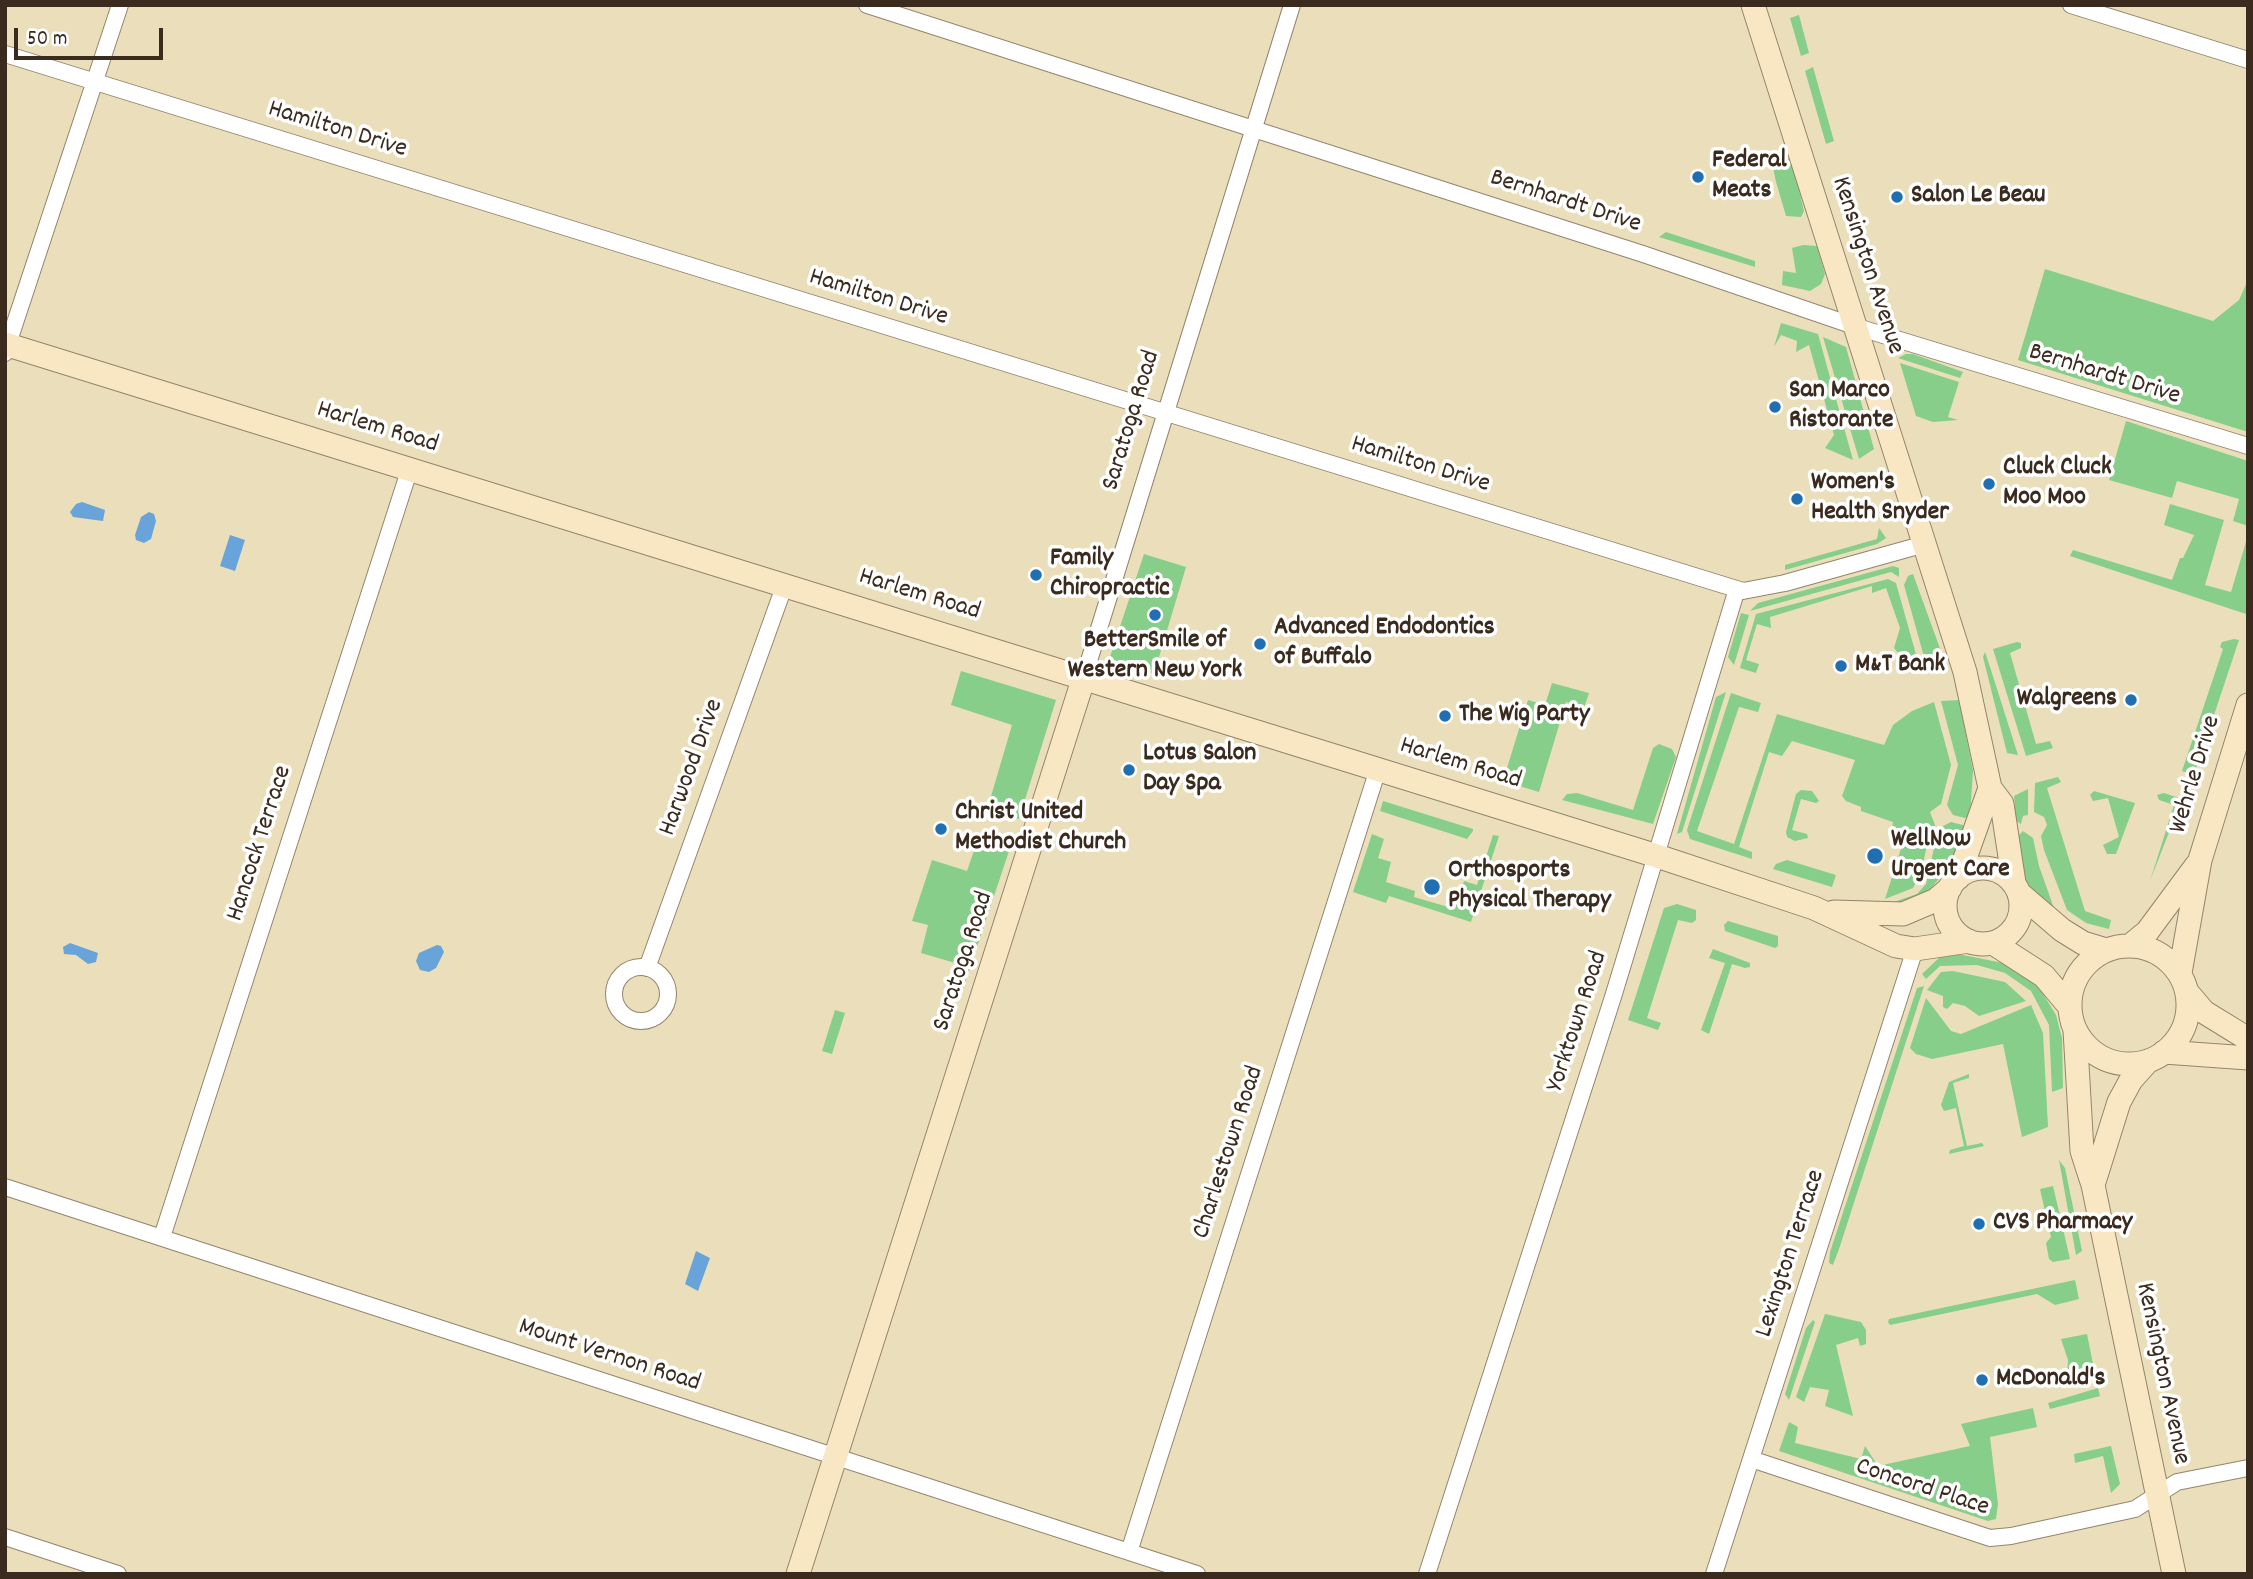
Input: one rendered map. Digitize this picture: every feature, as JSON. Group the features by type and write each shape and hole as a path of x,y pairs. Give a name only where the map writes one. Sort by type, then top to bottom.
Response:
{"main road":[{"name":"Kensington Avenue","path":"1753,5 1957,641 1990,788 2002,804 2017,888"},
{"name":"Harlem Road","path":"6,347 410,468 1657,856 1814,908 1884,942 1915,949 1969,941"},
{"name":"Saratoga Road","path":"798,1574 1084,677"},
{"name":"Wehrle Drive","path":"2183,983 2200,860 2248,705"},
{"path":"1990,788 1946,900 1950,925 1969,941 1993,943 2043,976 2070,1007"},
{"name":"Wehrle Drive","path":"2131,945 2154,923 2200,860"},
{"path":"1954,883 1981,868 1993,869 2062,930 2083,943 2106,950"},
{"name":"Harlem Road","path":"1814,908 1890,916 1917,909 1936,900 1954,883"},
{"path":"1993,943 2014,929 2019,918 2017,888"},
{"path":"2248,1039 2204,1012 2159,953 2131,945 2106,950 2086,963 2074,983 2070,1007 2075,1030 2085,1044 2113,1062 2156,1057 2248,1058"},
{"path":"2156,1057 2185,1025 2183,983"},
{"name":"Kensington Avenue","path":"2075,1030 2078,1132 2093,1185 2174,1574"},
{"name":"Kensington Avenue","path":"2093,1185 2119,1102 2131,1080 2156,1057"}],"street":[{"path":"6,347 120,5"},
{"name":"Bernhardt Drive","path":"867,5 1643,254 1857,327 2248,446"},
{"name":"Saratoga Road","path":"1084,677 1292,5"},
{"path":"2071,5 2248,60"},
{"name":"Hamilton Drive","path":"5,54 1737,589"},
{"name":"Hancock Terrace","path":"162,1237 410,468"},
{"path":"1737,589 1750,592 1925,544"},
{"name":"Harwood Drive","path":"648,968 785,584"},
{"name":"Yorktown Road","path":"1427,1574 1657,856 1737,589"},
{"name":"Charlestown Road","path":"1129,1552 1378,769"},
{"name":"Lexington Terrace","path":"1714,1574 1915,949"},
{"name":"Mount Vernon Road","path":"5,1187 1197,1574"},
{"name":"Concord Place","path":"1751,1459 1990,1538 2011,1536 2135,1509 2177,1482 2248,1468"},
{"path":"5,1537 118,1574"}],"green space":[{"path":"1799,15 1809,53 1801,56 1790,18"},
{"path":"1813,67 1834,141 1826,144 1805,71"},
{"path":"1785,156 1792,161 1804,211 1801,217 1786,216 1776,182 1772,162"},
{"path":"1666,232 1755,261 1755,267 1659,237"},
{"path":"1803,245 1817,246 1825,274 1821,284 1810,291 1782,285 1783,271 1796,273 1792,248"},
{"path":"2045,269 2213,321 2239,300 2248,280 2248,432 2018,360"},
{"path":"1781,323 1818,334 1853,460 1825,448 1834,435 1809,345 1796,352 1797,341 1781,335 1774,347"},
{"path":"1823,337 1846,347 1874,449 1859,459"},
{"path":"1913,354 1963,372 1960,378 1898,358"},
{"path":"1900,363 1959,382 1948,417 1958,420 1933,422 1916,416"},
{"path":"2126,421 2248,461 2248,526 2233,521 2239,499 2177,481 2172,498 2109,480"},
{"path":"2170,504 2224,520 2205,585 2231,592 2248,535 2246,614 2070,556 2073,550 2172,580 2180,558 2183,558 2194,535 2164,525"},
{"path":"1879,528 1886,538 1877,544 1785,570 1785,565 1877,539"},
{"path":"1144,554 1186,567 1154,674 1109,660"},
{"path":"1893,566 1899,568 1899,577 1891,572 1750,611 1758,603"},
{"path":"1913,574 1942,654 1926,664 1904,585 1908,576"},
{"path":"1888,579 1896,583 1917,658 1903,659 1894,648 1900,628 1886,588 1872,593 1872,586 1770,617 1771,628 1757,624 1746,660 1759,664 1756,673 1740,668 1756,614"},
{"path":"1741,613 1749,615 1734,665 1728,657"},
{"path":"2239,640 2194,775 2182,771 2223,649 2220,647 2222,642"},
{"path":"2021,643 2021,648 2010,653 2036,744 2050,741 2053,748 2026,756 1993,649"},
{"path":"1985,652 2018,755 2007,753 1983,657"},
{"path":"961,671 1056,700 1019,819 987,810 1012,725 951,705"},
{"path":"1552,683 1589,693 1584,708 1566,702 1539,792 1503,781 1528,700 1545,705"},
{"path":"1726,692 1682,832 1677,834 1716,697"},
{"path":"1731,693 1761,703 1758,712 1739,707 1697,831 1734,844 1777,714 1884,745 1893,725 1912,711 1934,702 1951,765 1941,804 1930,812 1935,825 1929,836 1921,873 1913,888 1885,899 1906,833 1892,829 1893,822 1861,811 1861,807 1846,801 1842,796 1855,760 1792,741 1782,756 1769,752 1739,847 1752,852 1752,859 1690,839 1687,830"},
{"path":"1959,700 1973,771 1970,816 1965,818 1953,815 1947,805 1958,765 1941,701"},
{"path":"1659,744 1672,749 1676,757 1653,824 1562,800 1567,794 1577,793 1633,810 1653,748"},
{"path":"2058,777 2061,782 2047,788 2085,911 2111,920 2109,929 2086,923 2067,910 2044,850 2041,836 2047,825 2044,817 2034,812 2035,783"},
{"path":"2028,789 2028,815 2023,816 2021,824 2016,821 2014,796"},
{"path":"1801,790 1812,791 1819,801 1816,803 1801,799 1792,830 1807,834 1808,838 1795,841 1787,837 1786,832 1796,794"},
{"path":"2094,791 2135,803 2116,854 2107,854 2103,845 2119,837 2108,798 2093,801 2090,795"},
{"path":"2164,793 2182,799 2150,881 2174,805 2159,800 2157,795"},
{"path":"1383,801 1473,831 1467,839 1380,811"},
{"path":"1951,822 1963,825 1966,830 1952,863 1927,893 1899,906 1894,902 1917,894 1926,884 1934,848 1942,832 1941,827"},
{"path":"2023,831 2033,838 2039,866 2055,911 2031,892 2026,881 2018,836"},
{"path":"1372,834 1384,839 1378,858 1391,862 1386,882 1415,891 1414,897 1455,909 1464,881 1477,885 1493,835 1499,836 1471,922 1389,896 1386,903 1353,892"},
{"path":"979,836 1011,845 963,989 955,987 962,965 921,953 928,925 912,921 932,860 967,871"},
{"path":"1787,860 1836,875 1832,887 1773,869 1776,864"},
{"path":"1677,904 1696,910 1696,920 1692,923 1678,920 1647,1018 1661,1023 1658,1030 1628,1020 1664,908"},
{"path":"1728,921 1778,936 1778,946 1775,948 1725,931 1724,925"},
{"path":"1713,949 1750,963 1750,967 1732,964 1709,1034 1701,1030 1725,963 1709,958"},
{"path":"1958,954 2008,964 2037,984 2056,1015 2062,1038 2063,1088 2052,1092 2049,1025 2031,991 2005,973 1977,965 1940,966 1926,979 1922,974 1942,955"},
{"path":"1953,971 2005,982 2026,1001 1979,1016 1965,1006 1953,1003 1947,1009 1943,1007 1943,996 1927,990 1941,972"},
{"path":"1924,986 1833,1265 1829,1263 1830,1252 1917,988"},
{"path":"1926,998 1951,1031 1961,1034 2031,1005 2043,1033 2048,1127 2022,1137 2003,1044 1932,1059 1916,1054 1910,1048"},
{"path":"835,1010 845,1013 832,1054 822,1051"},
{"path":"1969,1074 1969,1078 1953,1083 1967,1146 1982,1143 1984,1146 1949,1154 1950,1150 1964,1146 1956,1108 1944,1111 1941,1105 1949,1082"},
{"path":"2059,1160 2065,1168 2082,1251 2076,1255"},
{"path":"2053,1186 2070,1259 2053,1262 2049,1259 2046,1243 2051,1237 2040,1189"},
{"path":"2075,1280 2079,1299 2055,1305 2037,1294 1890,1325 1888,1322 1889,1319"},
{"path":"1825,1314 1861,1322 1866,1330 1866,1344 1860,1346 1858,1338 1836,1345 1853,1416 1825,1406 1829,1390 1810,1387 1804,1402 1796,1397"},
{"path":"1813,1320 1815,1322 1789,1400 1785,1394 1806,1328"},
{"path":"2087,1334 2094,1369 2067,1376 2068,1360 2061,1339"},
{"path":"2098,1388 2100,1396 2050,1409 2048,1403"},
{"path":"2033,1408 2037,1427 1990,1437 1998,1504 1996,1519 1988,1521 1779,1451 1789,1422 1798,1427 1795,1443 1861,1459 1865,1446 1878,1466 1970,1446 1961,1424"},
{"path":"2111,1446 2120,1484 2111,1493 2103,1456 2075,1463 2074,1454"}],"water":[{"path":"82,502 105,510 103,521 73,517 70,512 76,504"},
{"path":"149,512 154,514 156,521 151,539 144,543 136,540 135,535 141,517"},
{"path":"230,535 245,540 235,571 220,566"},
{"path":"70,943 98,953 96,962 88,964 76,955 64,954 63,947"},
{"path":"437,945 441,946 444,952 436,968 429,972 420,970 416,961 419,953"},
{"path":"696,1251 710,1258 698,1291 685,1284"}],"place":[{"name":"Federal Meats","path":"1698,177"},
{"name":"Salon Le Beau","path":"1897,197"},
{"name":"San Marco Ristorante","path":"1775,407"},
{"name":"Cluck Cluck Moo Moo","path":"1989,484"},
{"name":"Women's Health Snyder","path":"1797,499"},
{"name":"Family Chiropractic","path":"1036,575"},
{"name":"BetterSmile of Western New York","path":"1155,615"},
{"name":"Advanced Endodontics of Buffalo","path":"1260,644"},
{"name":"M&T Bank","path":"1841,666"},
{"name":"Walgreens","path":"2131,700"},
{"name":"The Wig Party","path":"1445,716"},
{"name":"Lotus Salon Day Spa","path":"1129,770"},
{"name":"Christ United Methodist Church","path":"941,829"},
{"name":"WellNow Urgent Care","path":"1875,856"},
{"name":"Orthosports Physical Therapy","path":"1432,887"},
{"name":"CVS Pharmacy","path":"1979,1224"},
{"name":"McDonald's","path":"1982,1380"}]}
